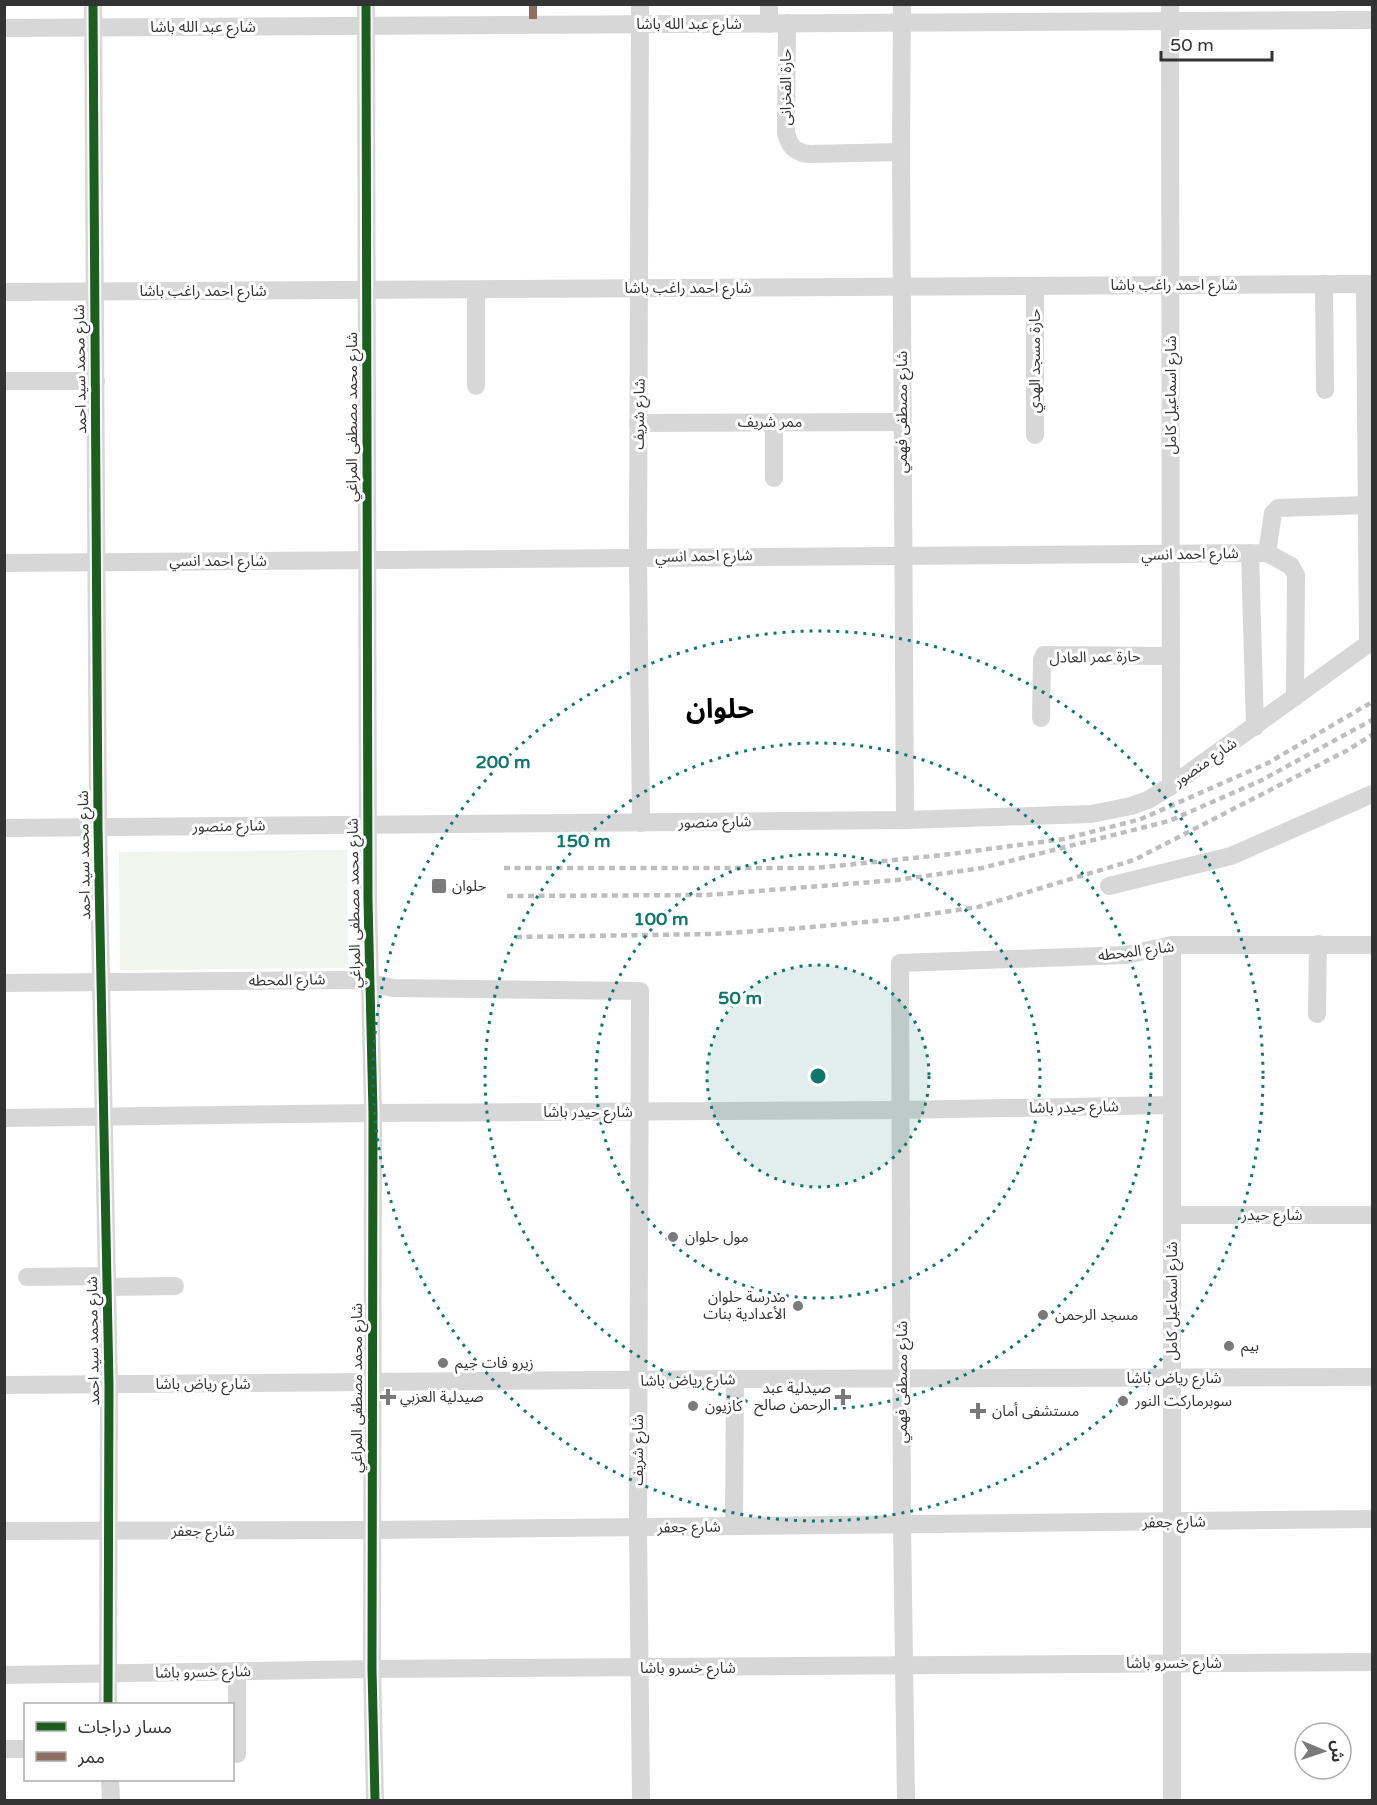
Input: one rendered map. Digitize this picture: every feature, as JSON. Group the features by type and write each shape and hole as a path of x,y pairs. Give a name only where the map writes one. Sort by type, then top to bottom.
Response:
{"street":[{"name":"شارع محمد سيد احمد","path":"93,4 98,828 109,1385 108,1703"},
{"name":"شارع محمد مصطفى المراغي","path":"366,4 368,825 373,1113 372,1669 375,1800"},
{"name":"شارع شريف","path":"640,4 638,423 640,823"},
{"name":"حارة الفخرانى","path":"769,4 778,24 786,133 793,149 810,154 901,152"},
{"name":"شارع مصطفى فهمي","path":"902,4 905,820"},
{"name":"شارع عبد الله باشا","path":"4,28 902,23 1170,12 1300,12 1372,20"},
{"name":"شارع اسماعيل كامل","path":"1170,12 1171,786"},
{"path":"1324,284 1325,390"},
{"name":"شارع احمد راغب باشا","path":"4,292 1369,284"},
{"path":"1369,284 1367,505 1370,643"},
{"name":"حارة مسجد الهدي","path":"1035,286 1035,435"},
{"path":"476,290 476,386"},
{"path":"4,381 96,381"},
{"path":"774,422 774,478"},
{"name":"ممر شريف","path":"638,423 902,422"},
{"path":"1255,727 1259,553 1273,513 1278,508 1367,505"},
{"path":"1259,553 1291,566 1296,575 1296,697"},
{"name":"شارع احمد انسي","path":"4,563 1259,553"},
{"name":"شارع منصور","path":"4,828 905,820 1091,814 1131,806 1148,800 1171,786 1370,643"},
{"name":"حارة عمر العادل","path":"1041,718 1044,655 1171,656"},
{"path":"1109,886 1231,856 1372,794"},
{"path":"1317,1014 1318,944"},
{"name":"شارع اسماعيل كامل","path":"1172,945 1173,1800"},
{"name":"شارع المحطه","path":"900,963 1126,955 1172,945 1372,945"},
{"name":"شارع مصطفى فهمي","path":"900,963 902,1524 906,1800"},
{"name":"شارع المحطه","path":"4,983 347,980 393,988 640,991"},
{"name":"شارع شريف","path":"640,991 638,1527 641,1800"},
{"name":"شارع حيدر باشا","path":"4,1118 901,1110 1172,1105"},
{"name":"شارع حيدر","path":"1172,1215 1372,1215"},
{"path":"27,1277 175,1286"},
{"name":"شارع رياض باشا","path":"4,1385 1372,1377"},
{"path":"734,1526 735,1379"},
{"name":"شارع جعفر","path":"4,1532 1372,1519"},
{"name":"شارع خسرو باشا","path":"4,1675 372,1669 1372,1662"},
{"path":"237,1671 237,1754"},
{"path":"4,1749 24,1749"},
{"path":"110,1781 111,1800"}],"shaded area":[{"path":"347,850 348,968 120,970 119,852"}],"railway":[{"path":"504,868 815,868 943,855 1064,839 1141,819 1268,763 1372,702"},
{"path":"507,896 707,895 897,880 982,868 1169,821 1260,781 1372,720"},
{"path":"516,937 713,934 896,919 978,907 1134,860 1346,751 1372,735"}],"marked path":[{"path":"533,4 533,25"}],"cycle path":[{"path":"93,4 98,828 109,1385 108,1703"},
{"path":"366,4 368,900 373,1113 372,1669 375,1800"}],"place":[{"name":"حلوان","path":"439,886"},
{"name":"مول حلوان","path":"673,1237"},
{"name":"مدرسة حلوان الأعدادية بنات","path":"798,1306"},
{"name":"مسجد الرحمن","path":"1043,1315"},
{"name":"بيم","path":"1229,1346"},
{"name":"زيرو فات جيم","path":"443,1363"},
{"name":"صيدلية العزبي","path":"388,1397"},
{"name":"صيدلية عبد الرحمن صالح","path":"843,1397"},
{"name":"سوبرماركت النور","path":"1123,1401"},
{"name":"كازيون","path":"693,1406"},
{"name":"مستشفى أمان","path":"978,1411"}],"district":[{"name":"حلوان","path":"720,709"}]}
